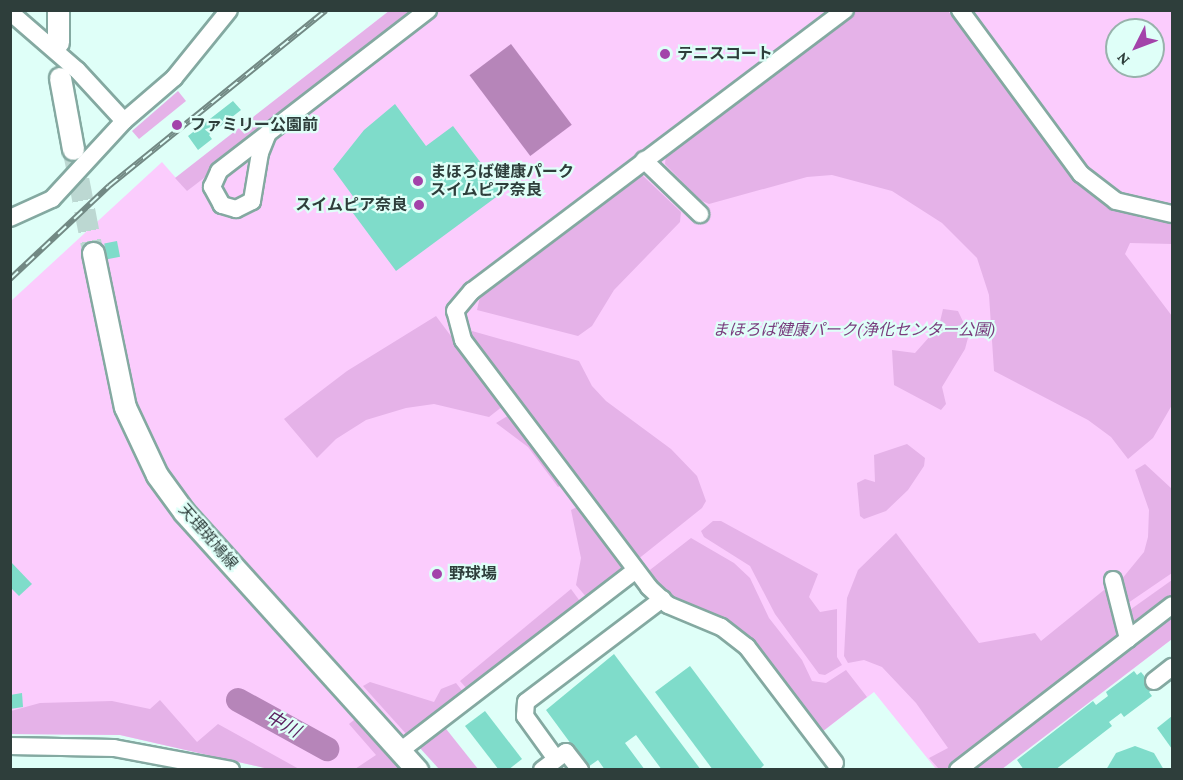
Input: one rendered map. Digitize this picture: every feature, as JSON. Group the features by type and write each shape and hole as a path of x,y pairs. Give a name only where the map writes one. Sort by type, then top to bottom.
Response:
{"main road":[{"path":"58,10 58,42"},
{"path":"60,78 73,149"},
{"name":"天理斑鳩線","path":"93,253 125,407 157,475 184,512 417,770"}],"street":[{"path":"10,218 52,199 124,121 174,78 229,10"},
{"path":"268,133 428,10"},
{"path":"835,763 747,647 721,627 662,599 636,570 463,340 455,311 472,291 845,10"},
{"path":"960,10 1082,174 1116,201 1173,214"},
{"path":"10,12 77,70 124,121"},
{"path":"645,160 700,214"},
{"path":"400,751 636,570"},
{"path":"1113,580 1128,639"},
{"path":"580,770 566,752 549,764 525,716 526,702 662,599"},
{"path":"958,770 1173,605"},
{"path":"1154,681 1173,666"},
{"path":"10,746 114,748 231,770"}],"green space":[{"name":"まほろば健康パーク(浄化センター公園)","path":"389,11 1172,11 1172,639 1002,769 936,769 874,692 818,735 749,642 646,573 408,736 409,769 269,769 120,735 11,734 11,301 162,162 176,178"}],"shaded area":[{"path":"389,11 422,11 187,191 175,178"},
{"path":"855,11 948,11 1082,184 1111,208 1145,219 1172,222 1172,244 1130,243 1125,254 1172,316 1172,405 1153,438 1128,459 1111,437 1088,420 994,371 989,295 977,258 942,223 892,191 832,175 807,177 709,204 700,200 665,164 666,154"},
{"path":"511,44 572,125 530,156 469,75"},
{"path":"178,91 186,101 139,139 132,131"},
{"path":"641,174 681,212 680,222 614,290 592,326 578,336 477,310 481,292"},
{"path":"943,309 958,311 969,334 965,349 942,387 946,404 941,410 894,385 892,350 915,353 939,326"},
{"path":"436,316 503,406 489,417 434,404 406,408 366,420 336,439 317,458 284,419 347,371"},
{"path":"472,331 579,361 592,386 606,401 671,449 697,476 706,501 702,508 637,560 470,338"},
{"path":"511,414 563,484 558,487 528,447 496,423"},
{"path":"907,444 925,458 924,466 908,490 886,511 864,519 860,516 857,483 865,479 875,482 874,455"},
{"path":"1145,464 1172,489 1172,573 1128,603 1121,580 1144,552 1148,537 1149,510 1135,470"},
{"path":"579,506 622,564 622,573 588,599 576,585 581,558 571,510"},
{"path":"713,521 721,521 818,574 809,597 820,612 837,609 837,657 842,665 825,675 819,674 775,614 750,566 704,537 701,531"},
{"path":"896,533 979,643 1035,633 1041,641 1104,590 1109,591 1119,640 946,769 939,769 929,758 948,748 916,703 882,667 864,660 848,663 844,656 847,598 858,570"},
{"path":"691,538 734,563 750,578 769,618 802,660 812,681 826,683 846,670 867,697 818,735 749,642 678,603 646,573"},
{"path":"1172,580 1172,598 1131,627 1127,612"},
{"path":"571,589 582,604 468,690 460,681"},
{"path":"1172,617 1172,639 1002,769 974,769"},
{"path":"370,682 434,702 441,689 456,683 464,693 408,736 363,686"},
{"path":"160,700 197,742 218,724 299,769 269,769 120,735 11,734 11,711 40,703 112,701 150,709"},
{"path":"359,716 409,769 355,769 376,755 349,724"},
{"path":"443,725 478,769 439,769 419,747"}],"building":[{"path":"233,101 241,110 209,135 212,139 198,150 188,136"},
{"name":"まほろば健康パーク スイムピア奈良","path":"395,104 426,146 453,126 503,192 396,271 347,205 355,199 333,169 364,130"},
{"path":"117,241 120,257 107,259 104,243"},
{"path":"10,561 32,584 19,596 10,587"},
{"path":"614,654 701,770 662,770 636,735 625,743 645,770 605,770 598,760 588,767 546,710"},
{"path":"690,666 764,765 759,770 713,770 655,692"},
{"path":"1134,671 1137,675 1141,672 1154,688 1149,692 1152,696 1124,717 1121,713 1109,722 1112,726 1055,770 1024,770 1017,760 1093,701 1096,705 1108,696 1106,692"},
{"path":"22,693 23,707 10,709 10,695"},
{"path":"485,711 522,759 508,770 499,770 465,726"},
{"path":"1172,716 1172,749 1157,728"},
{"path":"1135,746 1154,753 1164,770 1106,770 1116,753"}],"waterway":[{"name":"中川","path":"238,700 327,749"}],"tunnel":[{"path":"73,149 93,253"}],"railway":[{"path":"10,279 109,186 326,10"}],"place":[{"name":"テニスコート","path":"665,54"},
{"name":"ファミリー公園前","path":"177,125"},
{"name":"まほろば健康パーク スイムピア奈良","path":"418,181"},
{"name":"スイムピア奈良","path":"419,205"},
{"name":"野球場","path":"437,574"}]}
